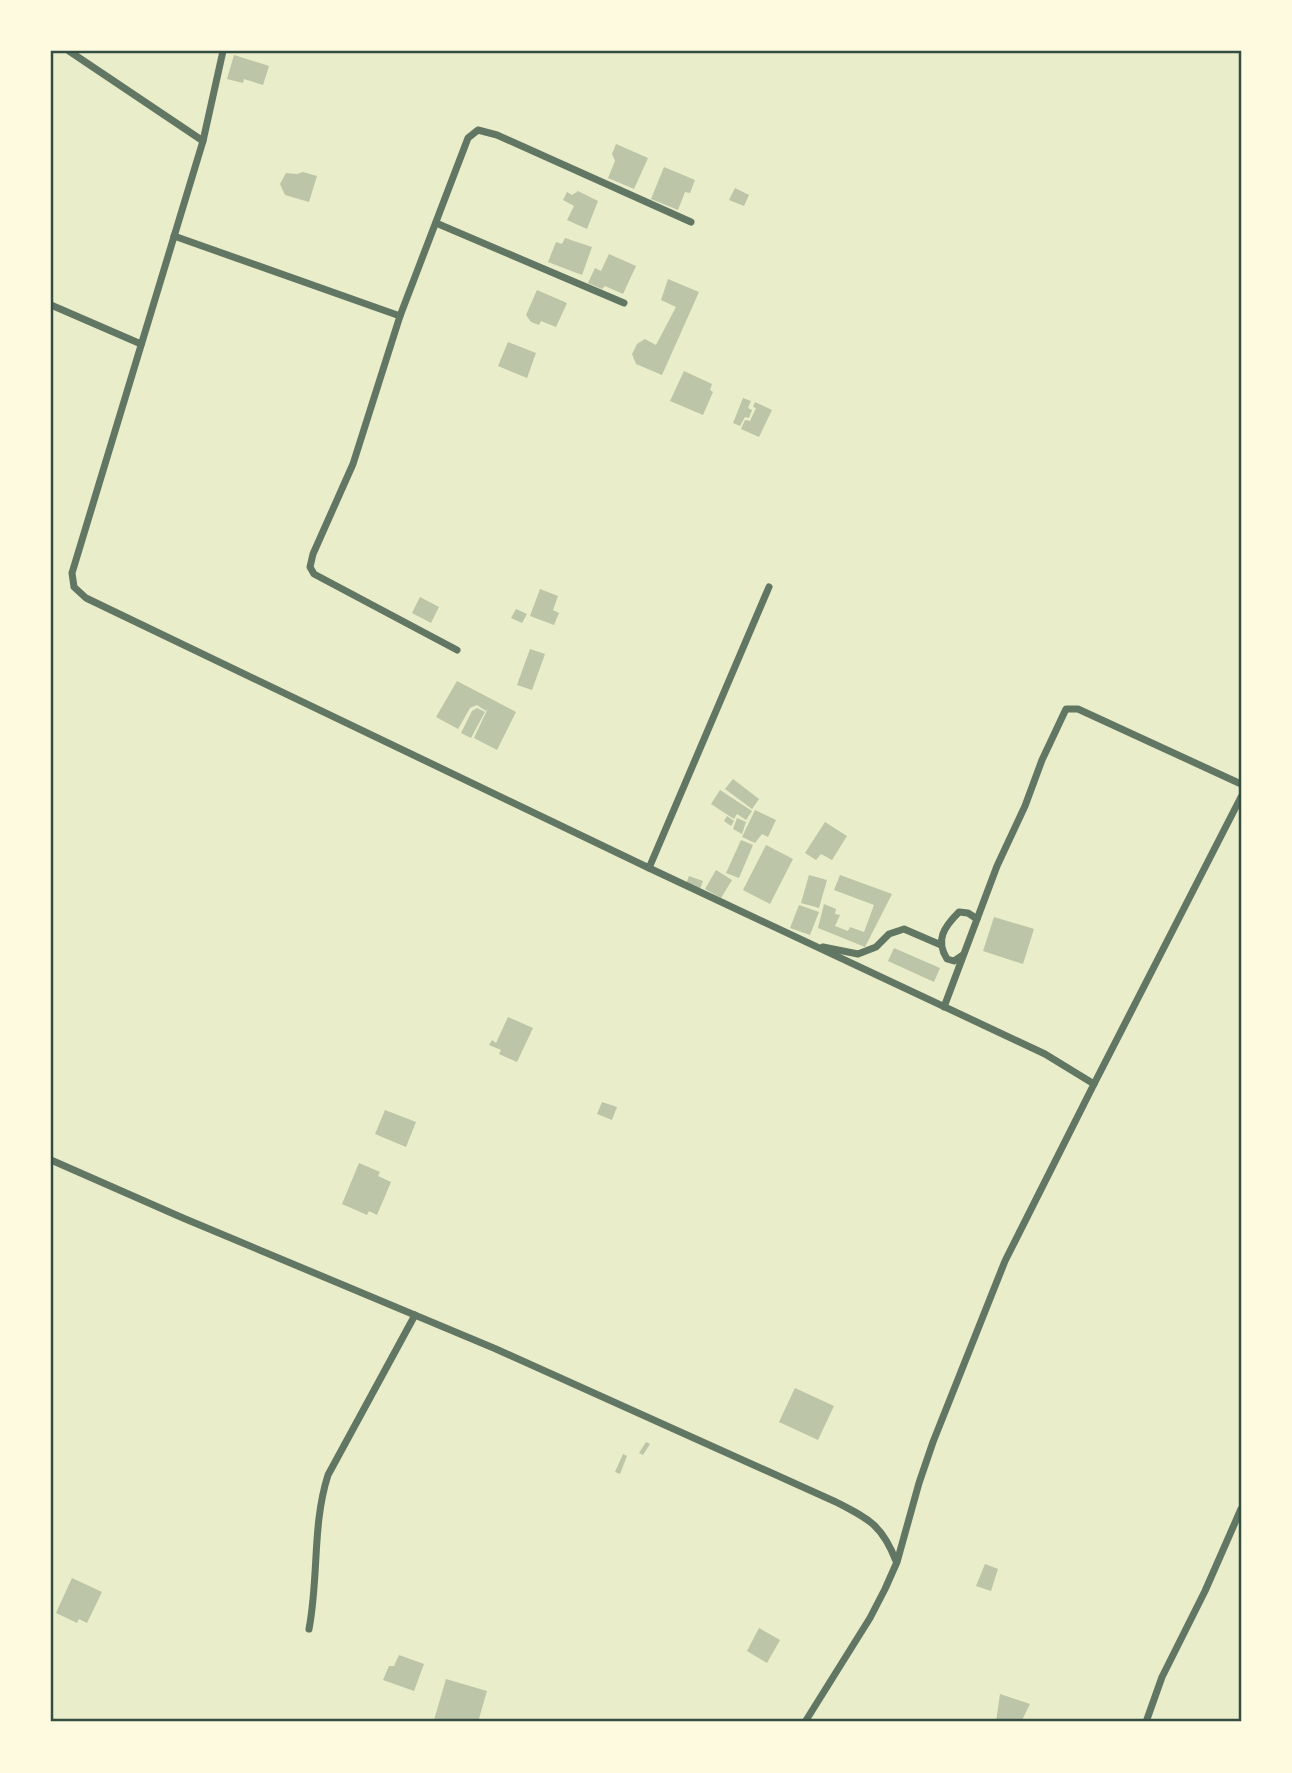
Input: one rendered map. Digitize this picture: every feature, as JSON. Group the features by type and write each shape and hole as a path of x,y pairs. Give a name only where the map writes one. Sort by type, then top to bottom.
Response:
{"street":[{"path":"69,51 203,141"},
{"path":"223,51 203,141 72,573 74,587 86,598 1045,1054 1094,1084"},
{"path":"457,650 311,570 313,554 353,464 400,316 468,138 478,130 497,135 691,222"},
{"path":"436,223 625,303"},
{"path":"174,236 400,316"},
{"path":"51,305 141,344"},
{"path":"649,868 769,587"},
{"path":"944,1007 998,866 1026,806 1042,760 1068,707 1078,709 1241,784"},
{"path":"805,1722 870,1618 897,1562 933,1442 1004,1261 1241,797"},
{"path":"964,955 954,961 947,959 940,948 941,939 959,912 968,913 977,919"},
{"path":"816,947 837,948 858,954 876,947 889,934 904,929 941,945"},
{"path":"51,1160 415,1315 836,1502 876,1526 887,1539 897,1562"},
{"path":"309,1629 314,1604 318,1518 328,1475 415,1315"},
{"path":"1146,1722 1162,1677 1241,1509"}],"building":[{"path":"234,55 269,66 263,85 244,79 243,83 227,79"},
{"path":"616,144 648,158 634,189 608,178 615,161 612,154"},
{"path":"664,167 695,180 690,193 685,192 678,210 651,199"},
{"path":"303,172 317,176 309,202 285,195 280,184 286,173"},
{"path":"735,188 749,195 744,206 729,200"},
{"path":"578,191 598,201 587,229 567,220 574,206 563,200 567,192 572,195"},
{"path":"565,238 592,247 582,275 548,262 556,242 562,244"},
{"path":"609,254 636,266 623,294 605,286 602,289 588,283 595,268 601,271"},
{"path":"668,279 699,292 662,375 636,364 632,354 637,344 645,339 656,345 676,307 661,300"},
{"path":"537,290 567,303 556,327 541,321 539,325 531,322 526,315"},
{"path":"508,342 536,353 527,378 498,366"},
{"path":"684,371 712,384 710,390 713,392 703,415 670,401"},
{"path":"743,398 751,401 748,408 752,410 749,418 745,417 740,426 733,423"},
{"path":"755,402 772,410 759,437 741,429 745,420 750,421 756,408 753,407"},
{"path":"540,589 558,596 553,610 559,613 554,625 530,616"},
{"path":"420,597 439,607 431,623 412,613"},
{"path":"516,609 527,614 522,623 511,618"},
{"path":"530,649 545,654 532,690 517,685"},
{"path":"457,681 516,712 497,750 474,738 488,708 486,711 477,705 470,708 458,729 436,717"},
{"path":"477,708 485,712 471,738 461,733 472,711"},
{"path":"733,779 759,799 752,809 725,789"},
{"path":"720,790 752,811 746,820 737,814 734,819 711,804"},
{"path":"755,810 776,820 768,837 762,834 755,843 742,837"},
{"path":"727,816 734,821 731,826 724,821"},
{"path":"737,818 746,822 742,834 733,829"},
{"path":"825,822 847,836 832,860 821,854 816,860 805,853"},
{"path":"741,840 753,845 739,878 726,873"},
{"path":"766,845 793,859 770,904 743,890"},
{"path":"716,870 732,880 721,898 705,889"},
{"path":"809,875 827,880 819,908 801,903"},
{"path":"840,875 892,894 865,947 818,928 824,904 836,909 835,914 840,915 835,926 848,931 850,927 864,932 874,905 834,890"},
{"path":"689,876 703,881 700,889 686,884"},
{"path":"799,905 819,912 810,935 790,928"},
{"path":"994,917 1034,929 1023,964 983,951"},
{"path":"894,948 940,968 934,982 888,961"},
{"path":"508,1017 533,1028 517,1062 499,1054 501,1050 489,1045 492,1040 496,1043"},
{"path":"602,1102 617,1107 612,1120 597,1114"},
{"path":"385,1110 416,1122 406,1147 375,1134"},
{"path":"359,1163 380,1172 378,1176 391,1182 377,1215 369,1211 367,1215 342,1204"},
{"path":"795,1388 834,1406 818,1440 779,1422"},
{"path":"646,1442 650,1444 643,1455 639,1453"},
{"path":"623,1454 627,1456 620,1474 615,1472"},
{"path":"985,1564 998,1569 991,1591 976,1586"},
{"path":"72,1578 102,1592 87,1623 79,1619 77,1623 56,1613"},
{"path":"759,1628 780,1640 767,1663 747,1651"},
{"path":"399,1655 424,1664 414,1691 383,1680 389,1666 394,1666"},
{"path":"446,1679 487,1691 478,1722 434,1720"},
{"path":"1000,1694 1030,1704 1021,1722 996,1722"}]}
